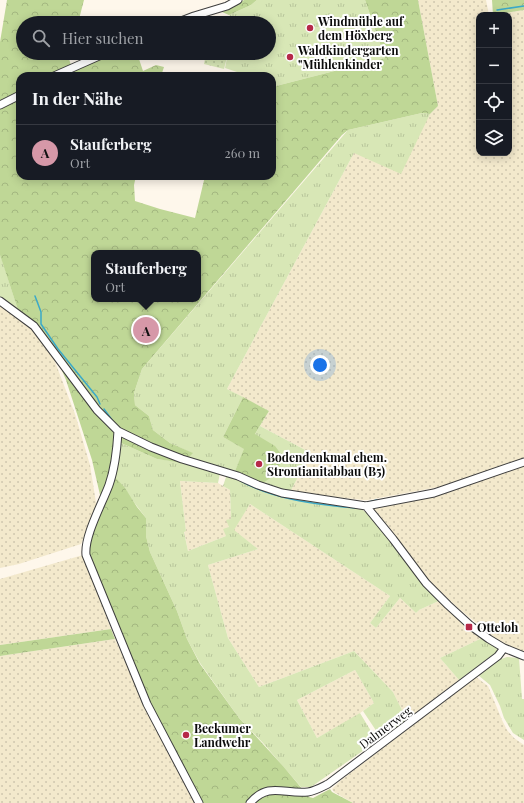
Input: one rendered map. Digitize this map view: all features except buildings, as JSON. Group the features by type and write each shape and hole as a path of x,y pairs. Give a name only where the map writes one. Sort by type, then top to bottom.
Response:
{"street":[{"path":"194,16 227,6 238,0"},
{"path":"63,72 90,60"},
{"path":"0,105 16,97"},
{"path":"0,301 34,326 97,410 118,431 151,447 182,459 238,476 282,494 366,506 434,493 524,462"},
{"path":"118,431 116,461 109,486 86,544 86,555 147,704 199,803"},
{"path":"366,506 426,583 471,626 504,648 524,656"},
{"name":"Dalmerweg","path":"250,803 255,798 268,791 275,790 303,793 310,792 328,784 498,656 504,648"}],"shaded area":[{"path":"418,0 486,0 488,12 476,12 476,156 512,156 511,12 524,10 524,458 444,486 368,500 290,492 311,453 260,426 269,411 227,389 354,153 430,114 438,106"},
{"path":"0,305 32,329 52,354 75,414 90,465 97,509 81,544 19,564 0,568"},
{"path":"524,465 524,653 505,646 458,608 425,577 388,526 372,509 435,497"},
{"path":"180,481 218,483 230,490 231,519 226,536 188,551 184,531 186,531"},
{"path":"250,504 390,596 370,623 376,628 400,598 416,613 419,610 441,600 482,638 440,658 459,680 407,720 393,692 354,651 259,687 228,638 208,565 258,549 233,530"},
{"path":"83,555 111,629 0,645 0,579"},
{"path":"115,639 145,706 195,803 0,803 0,656"},
{"path":"355,670 374,703 356,716 317,738 297,700"},
{"path":"476,677 488,686 507,730 514,738 524,745 524,803 353,803 334,792 332,789 340,781"}],"green space":[{"path":"7,0 84,0 80,16 16,16 16,60 69,60 73,71 99,60 139,60 143,71 156,65 164,67 162,72 16,72 16,180 135,180 135,201 195,218 204,180 276,180 276,86 385,58 365,0 418,0 438,106 430,114 422,113 348,130 342,135 201,300 201,250 91,250 91,302 199,302 142,369 134,393 135,405 149,416 153,430 170,443 193,453 183,463 157,459 121,443 119,461 114,476 125,488 146,518 146,536 150,552 177,611 187,639 200,664 239,718 309,797 313,798 330,789 332,792 353,803 201,803 148,703 87,555 88,544 103,508 92,460 66,380 51,345 37,324 18,310 0,255 0,42"},
{"path":"244,0 257,0 251,5 229,15 222,12 234,7"},
{"path":"257,0 365,0 385,58 276,86 276,72 237,72 225,68 227,60 276,60 276,16 229,15 251,5"},
{"path":"492,0 524,0 524,10 512,12 493,12"},
{"path":"205,60 226,60 224,69 204,64"},
{"path":"422,113 430,114 401,174 354,153 227,389 243,397 223,437 245,449 235,471 187,458 192,453 170,443 153,430 149,416 135,405 134,393 142,369 348,130"},
{"path":"0,254 18,310 0,297"},
{"path":"243,397 269,411 255,434 275,446 284,458 272,477 261,484 235,471 244,449 223,437"},
{"path":"260,426 311,453 290,492 261,484 255,434"},
{"path":"121,443 157,459 188,463 220,473 218,483 180,481 186,531 184,532 188,551 226,536 223,529 229,527 226,520 231,519 230,490 223,486 227,474 253,486 351,506 361,509 369,514 441,600 419,610 416,613 400,598 376,628 370,623 390,596 250,504 234,530 258,549 208,565 228,638 259,687 354,651 393,692 407,720 381,738 363,711 374,703 355,670 297,700 317,738 360,713 377,741 311,787 301,787 239,718 200,663 187,639 177,611 150,552 146,536 146,518 114,476 119,461"},
{"path":"111,629 115,639 0,656 0,645"},
{"path":"482,638 497,648 498,651 459,680 440,658"},
{"path":"507,657 519,658 522,699 524,699 524,740 513,733 504,718 490,685 478,675 495,661"}],"waterway":[{"path":"497,10 524,6"},
{"path":"35,296 41,312 41,324 58,349 97,397 100,404"},
{"path":"104,409 112,420"},
{"path":"241,481 268,493 282,497 311,503 355,508"},
{"path":"369,502 377,500"}],"place":[{"name":"Windmühle auf dem Höxberg","path":"310,28"},
{"name":"Waldkindergarten \"Mühlenkinder","path":"290,57"},
{"name":"Stauferberg","path":"146,330"},
{"name":"Bodendenkmal ehem. Strontianitabbau (B5)","path":"259,464"},
{"name":"Otteloh","path":"469,627"},
{"name":"Beckumer Landwehr","path":"186,735"}]}
